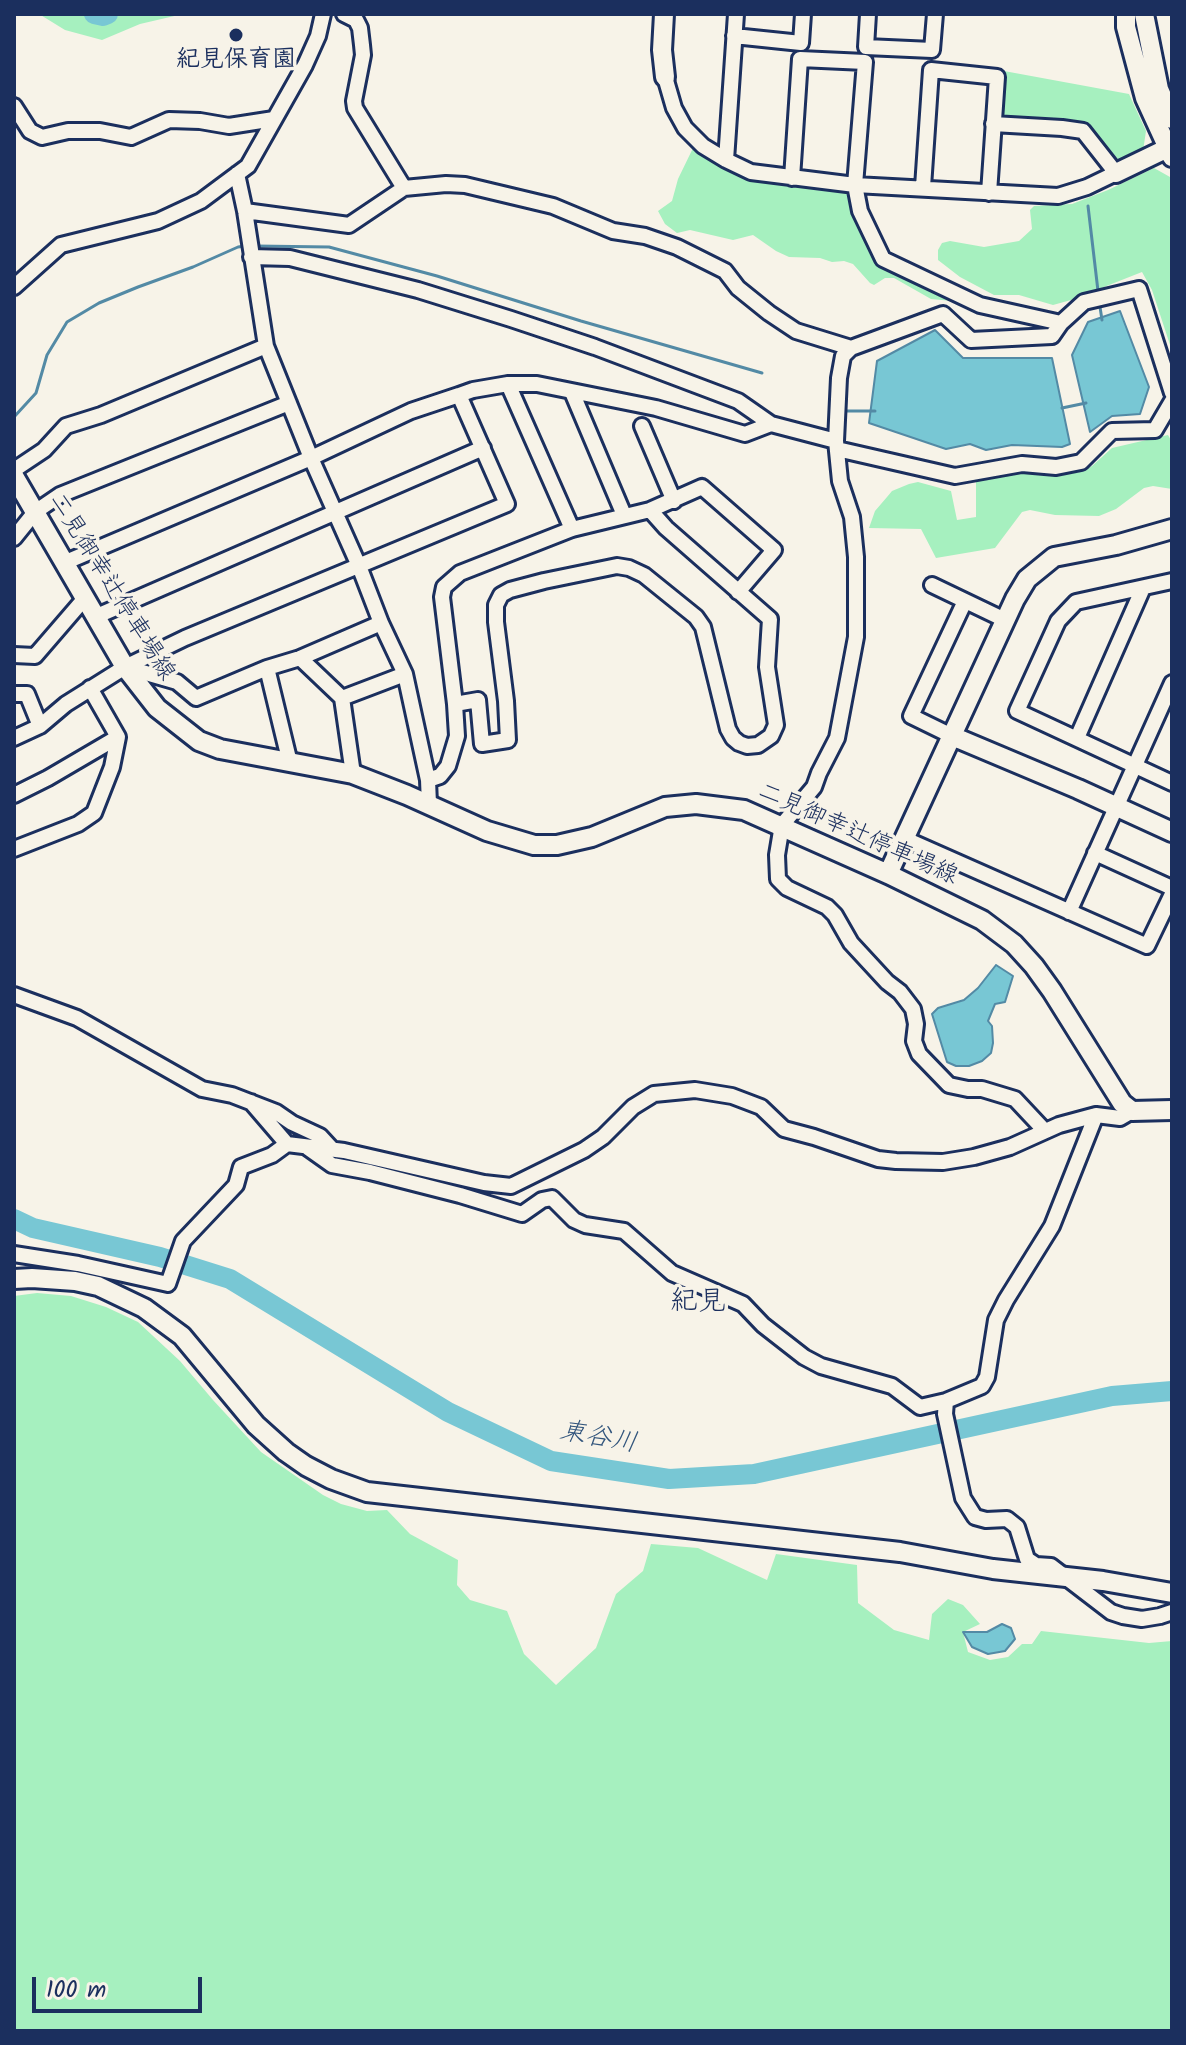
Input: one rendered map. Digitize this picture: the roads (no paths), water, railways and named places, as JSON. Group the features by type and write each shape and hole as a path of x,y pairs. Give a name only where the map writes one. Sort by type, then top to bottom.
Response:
{"street":[{"path":"14,287 61,245 158,221 201,201 248,166 305,65 318,36 323,14"},
{"path":"344,14 356,20 362,45 355,108 404,188"},
{"path":"664,14 662,50 665,77 674,108 685,128 703,146 751,172 855,185 1058,196 1087,187 1170,151 1145,98 1126,27 1126,14"},
{"path":"726,160 736,14"},
{"path":"734,36 801,43 803,14"},
{"path":"868,14 866,47 932,50 935,14"},
{"path":"1144,14 1159,89 1172,119"},
{"path":"792,178 800,59 865,62 855,185 860,211 883,259 980,305 1061,323"},
{"path":"923,187 931,70 997,77 989,193"},
{"path":"14,106 30,131 42,137 68,131 100,131 131,137 169,120 229,126 274,119"},
{"path":"993,124 1083,131 1116,173"},
{"path":"237,174 266,346 405,674 428,780 429,804"},
{"path":"246,215 349,225 404,188 465,185 553,206 613,231 645,236 677,247 725,271 738,288 796,331 851,348"},
{"path":"251,254 290,258 418,290 511,319 738,401 771,424 955,476 1022,464 1056,467 1081,462 1112,431 1155,430 1172,401"},
{"path":"1045,1131 1015,1099 982,1089 949,1085 919,1054 914,1041 916,1024 913,1009 900,992 851,943 827,907 787,888 778,879 777,855 782,825 814,787 837,738 854,658 856,557 852,517 840,481 837,445 839,378 843,356 851,348 943,314 971,340 1052,336 1084,302 1139,289 1172,393"},
{"path":"14,473 44,450 66,426 101,415 266,346"},
{"path":"66,562 311,458 411,411 473,390 508,384 537,384 656,408 745,434 771,424"},
{"path":"508,384 572,529"},
{"path":"572,392 624,515"},
{"path":"14,738 40,726 66,704 125,667 185,638 507,504 459,395"},
{"path":"14,538 35,512 60,495 289,403"},
{"path":"642,426 674,501"},
{"path":"97,616 483,448"},
{"name":"二見御幸辻停車場線","path":"14,473 125,667 157,708 199,741 220,749 353,774 487,831 534,845 557,845 592,837 665,807 696,804 744,810 782,825 982,920 1014,944 1052,991 1122,1103 1132,1111"},
{"path":"428,780 440,776 448,766 457,736 442,597 444,587 460,573 572,529 650,510 702,487 774,550 738,592"},
{"path":"455,704 478,700 482,744 508,740 496,622 496,605 501,595 544,581 617,566 644,575 696,617 703,627 728,729 733,738 747,746 758,745 771,736 776,725 767,667 770,619 666,528 650,510"},
{"path":"888,874 1005,620 1027,579 1054,557 1116,545 1172,529"},
{"path":"1172,581 1076,602 1058,621 1017,711 1172,783"},
{"path":"932,585 1005,620"},
{"path":"1077,738 1143,588"},
{"path":"14,655 35,656 85,598"},
{"path":"965,601 911,716 1172,832"},
{"path":"125,667 177,682 196,698 381,623"},
{"path":"300,658 342,698 353,774"},
{"path":"267,668 290,763"},
{"path":"342,698 405,674"},
{"path":"1069,912 1135,765 1167,706 1172,683"},
{"path":"14,849 78,824 94,813 112,767 118,737 90,688"},
{"path":"14,694 27,694 40,726"},
{"path":"14,795 118,737"},
{"path":"905,839 1147,946 1172,894"},
{"path":"1095,853 1172,888"},
{"path":"14,995 77,1018 202,1089 232,1095 276,1112 320,1136 332,1149"},
{"path":"250,1102 287,1144 332,1149 484,1183 511,1186 584,1150 603,1137 633,1107 654,1094 695,1090 732,1096 761,1107 784,1129 878,1159 896,1161 943,1162 974,1157 1010,1147 1059,1125 1096,1115 1120,1118 1132,1111 1172,1110"},
{"path":"308,1148 332,1165 460,1195 522,1214 542,1200 552,1198 574,1220 585,1225 624,1231 672,1273 743,1304 763,1325 812,1362 892,1386 920,1407 945,1407 982,1386 987,1377 996,1320 1052,1226 1096,1115"},
{"path":"14,1254 78,1264 168,1284 183,1241 236,1185 241,1167 272,1155 287,1144"},
{"path":"14,1279 57,1279 98,1286 144,1308 182,1336 256,1425 286,1452 331,1479 367,1492 900,1552 993,1569 1103,1581 1172,1593"},
{"path":"945,1407 963,1498 975,1517 1007,1519 1017,1527 1027,1559 1036,1565 1051,1566 1111,1612 1142,1619 1172,1612"}],"water":[{"path":"1120,311 1149,387 1140,414 1112,416 1090,432 1072,355 1088,322"},
{"path":"935,330 963,358 1052,358 1070,444 1062,447 1012,445 986,450 970,444 946,449 869,423 877,361"},
{"path":"996,965 1013,976 1005,1002 995,1004 988,1021 992,1026 991,1053 969,1066 947,1062 932,1014 938,1008 964,1000"},
{"path":"1002,1624 1011,1628 1015,1639 1005,1651 988,1654 972,1647 963,1632 987,1632"}],"waterway":[{"path":"94,14 108,14"},
{"path":"1088,206 1098,291"},
{"path":"14,417 36,393 47,355 67,322 99,303 245,246"},
{"path":"256,246 329,247 762,373"},
{"path":"1100,307 1102,320"},
{"path":"1062,408 1086,403"},
{"path":"846,411 875,411"},
{"name":"東谷川","path":"14,1219 33,1228 160,1257 230,1279 448,1412 551,1461 669,1479 754,1474 1112,1396 1172,1391"}],"place":[{"name":"紀見保育園","path":"236,35"}],"district":[{"name":"紀見","path":"698,1304"}]}
